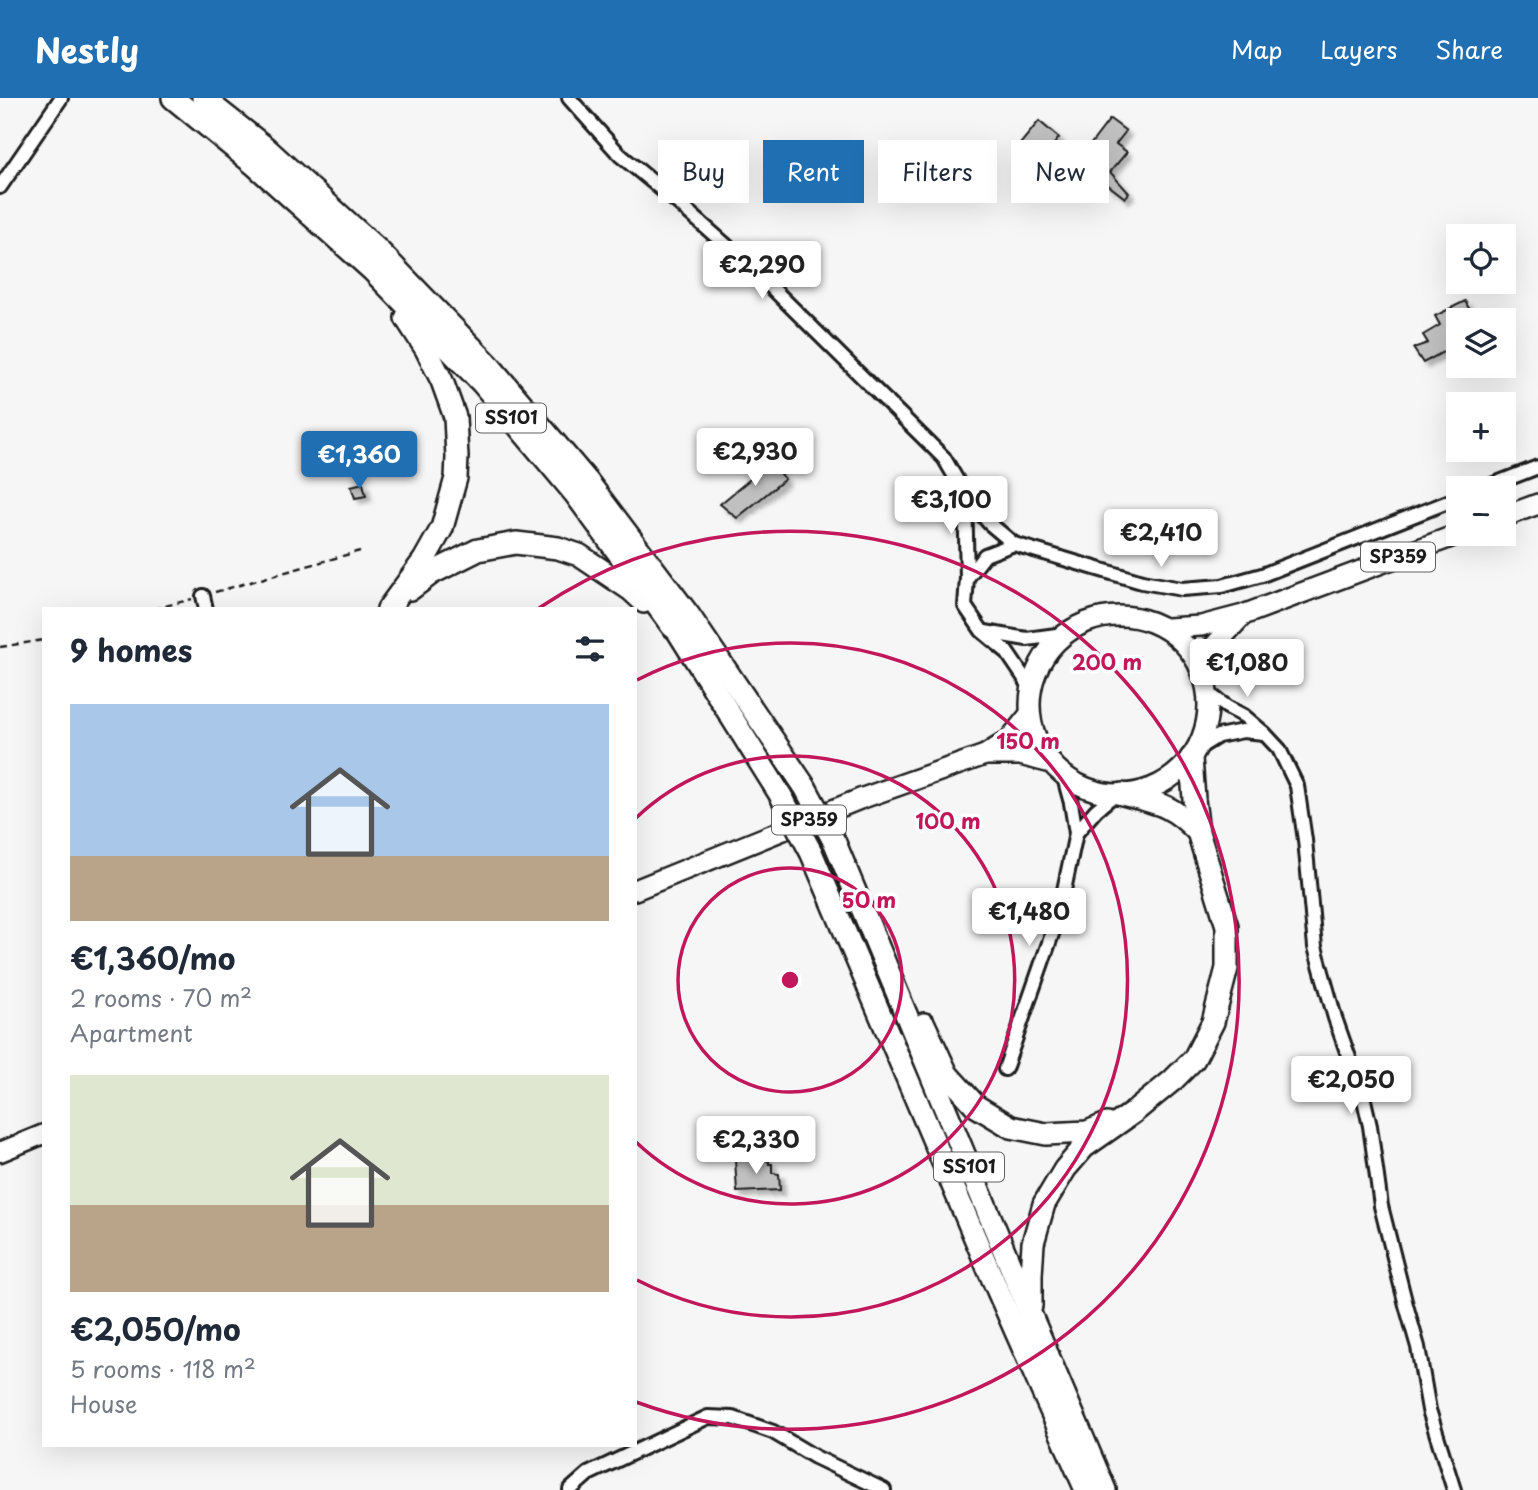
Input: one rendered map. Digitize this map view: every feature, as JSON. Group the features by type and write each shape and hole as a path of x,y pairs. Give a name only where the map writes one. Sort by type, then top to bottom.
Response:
{"highway":[{"name":"SS101","path":"173,98 257,166 372,270 482,383 576,495 677,630 781,796 811,852 990,1273 1086,1490"},
{"name":"SS101","path":"204,98 266,148 378,250 488,363 588,482 688,614 805,787 835,843 1105,1490"},
{"path":"390,606 424,559 442,528 456,478 457,457 455,417 442,381 426,349 407,322 398,296"},
{"path":"390,606 432,573 478,550 516,543 558,548 579,555 631,590 672,626"},
{"path":"1032,1318 1033,1243 1044,1204 1065,1169 1084,1147 1134,1112 1173,1080 1194,1059 1213,1022 1227,968 1227,926 1198,832 1194,799 1194,753"},
{"path":"1119,794 1165,805 1183,816 1198,832"},
{"path":"884,964 917,1010 947,1074 976,1106 1011,1127 1046,1134 1087,1132 1134,1112"}],"main road":[{"path":"1516,512 1538,504"},
{"name":"SP359","path":"1167,628 1201,626 1242,615 1446,539"},
{"path":"1125,615 1147,619 1167,628 1184,642 1197,660 1207,687 1206,728 1194,753 1181,770 1168,780 1138,792 1119,794 1096,791 1079,785 1057,768 1037,740 1030,714 1031,688 1038,667 1049,649 1064,634 1083,623 1104,616 1125,615"},
{"name":"SP359","path":"1207,687 1214,646 1242,615"},
{"name":"SP359","path":"637,889 860,799 985,755 1009,740 1030,714"},
{"name":"SP359","path":"985,755 1020,755 1057,768"},
{"path":"0,1152 42,1135"}],"street":[{"path":"0,187 61,98"},
{"path":"569,98 620,155 753,269 944,458 965,494 989,523 1014,544 1142,582 1182,589 1222,586 1262,575 1446,503"},
{"path":"1515,476 1538,467"},
{"path":"965,494 968,534 965,606 982,631 1006,651 1031,688"},
{"path":"967,578 985,555 1014,544"},
{"path":"203,596 206,607"},
{"path":"982,631 1027,639 1064,634"},
{"path":"1207,687 1227,707 1244,716 1264,733 1279,749 1297,786 1315,947 1335,1018 1364,1100 1381,1206 1418,1347 1429,1410 1454,1490"},
{"path":"1194,753 1218,736 1243,731 1264,733"},
{"path":"1005,1069 1059,914 1076,833 1071,803 1057,768"},
{"path":"1076,833 1096,810 1119,794"},
{"path":"570,1490 588,1474 708,1417 733,1418 773,1432 815,1457 884,1490"}],"path":[{"path":"162,607 360,551"},
{"path":"0,647 42,640"}],"building":[{"path":"1110,119 1126,131 1116,144 1127,152 1110,172 1129,193 1125,198 1109,186 1109,140 1094,140"},
{"path":"1039,121 1059,138 1057,140 1023,140"},
{"path":"1465,301 1469,308 1451,308"},
{"path":"1446,310 1446,351 1423,363 1413,348 1428,343 1423,335 1440,325 1435,316"},
{"path":"770,451 780,461 775,467 785,479 737,518 720,504 766,466 762,462"},
{"path":"363,483 366,496 355,498 351,486"},
{"path":"765,1158 772,1164 772,1173 779,1174 780,1190 737,1192 735,1160"}]}
